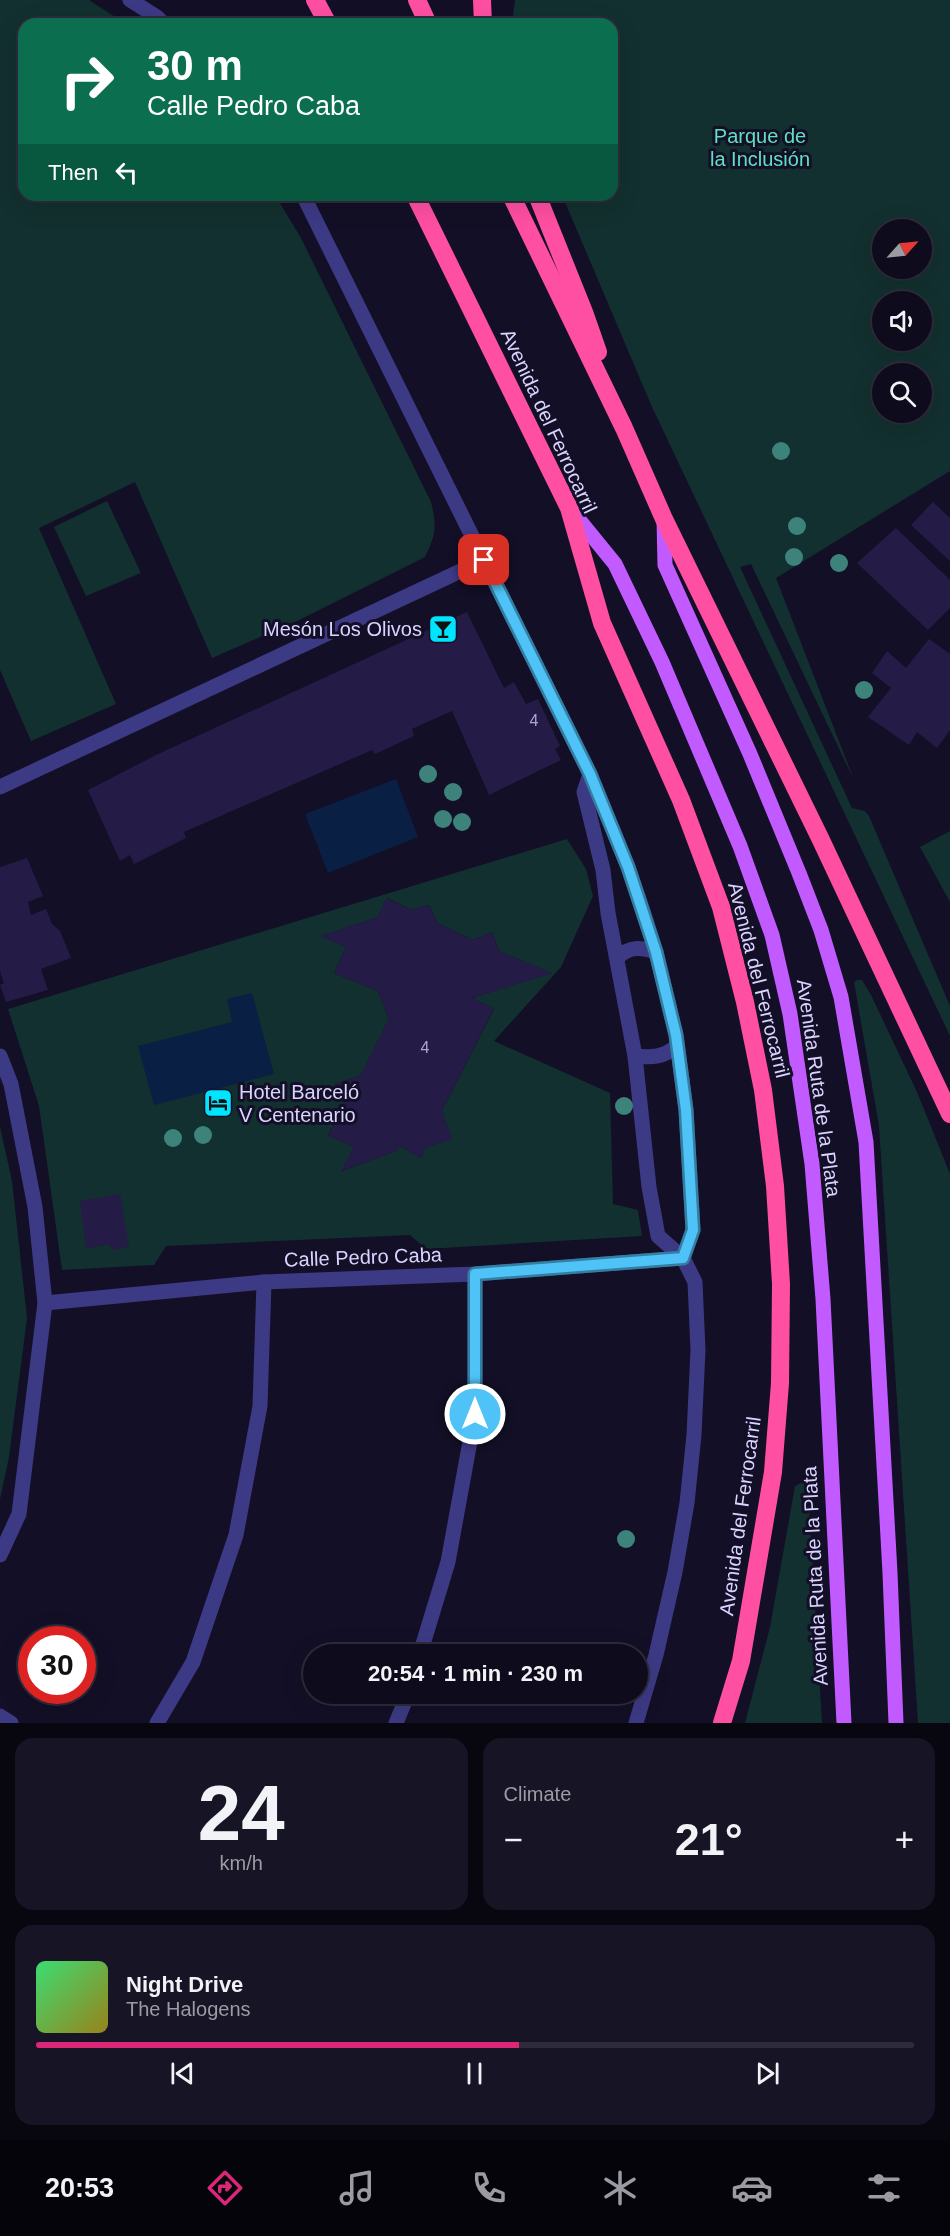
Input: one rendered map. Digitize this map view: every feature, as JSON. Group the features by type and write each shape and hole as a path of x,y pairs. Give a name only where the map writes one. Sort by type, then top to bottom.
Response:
{"highway":[{"path":"315,0 325,18"},
{"path":"417,0 425,18"},
{"path":"482,0 483,18"},
{"name":"Avenida del Ferrocarril","path":"418,201 569,508 602,623 681,800 721,907 745,1002 763,1090 775,1186 781,1284 780,1383 773,1472 743,1649 722,1723"},
{"path":"514,201 950,1114"},
{"path":"539,201 584,312 624,428"}],"main road":[{"name":"Avenida Ruta de la Plata","path":"569,508 615,564 662,662 740,846 772,935 790,1014 812,1164 823,1299 844,1723"},
{"name":"Avenida Ruta de la Plata","path":"664,519 664,565 750,754 799,873 821,930 841,997 866,1142 896,1723"}],"street":[{"path":"130,0 158,18"},
{"path":"306,201 590,774 628,867 656,952 677,1046 686,1110 693,1230 683,1258"},
{"path":"0,787 484,560"},
{"path":"590,774 584,792 603,870 634,1056 649,1187 658,1236 683,1258 695,1282 698,1350 694,1436 687,1503 675,1572 656,1655 636,1723"},
{"path":"617,958 634,948 656,952"},
{"path":"634,1056 667,1054 677,1046"},
{"path":"0,1056 11,1084 35,1207 45,1303 19,1514 0,1554"},
{"name":"Calle Pedro Caba","path":"45,1303 264,1282 475,1274 683,1258"},
{"path":"423,1644 448,1562 475,1414 475,1274"},
{"path":"157,1723 193,1662 236,1536 260,1406 264,1282"},
{"path":"396,1723 404,1704"},
{"path":"0,1716 11,1723"}],"green space":[{"path":"0,0 89,0 117,18 18,18 18,201 279,201 301,238 431,502 435,524 425,557 297,621 212,658 135,482 39,528 116,704 31,741 0,670"},
{"name":"Parque de la Inclusión","path":"515,0 950,0 950,471 776,578 854,780 751,564 740,567 852,808 865,811 869,816 950,1006 950,1036 652,407 565,201 618,201 618,18 513,18"},
{"path":"107,501 141,573 86,596 54,527"},
{"path":"950,831 950,902 920,847"},
{"path":"567,839 586,869 593,896 561,967 494,1041 610,1093 613,1204 638,1210 642,1236 426,1249 410,1235 166,1246 154,1265 62,1270 39,1106 8,1009","holes":["387,898 412,910 429,905 437,923 473,940 492,932 499,951 551,973 472,998 494,1009 442,1110 451,1139 425,1148 421,1158 400,1146 396,1151 342,1171 354,1147 328,1135 344,1106 335,1084 361,1075 389,1019 378,991 334,973 346,947 321,936 378,917"]},
{"path":"862,980 871,995 917,1092 950,1174 950,1723 918,1723 879,1126 854,982"},
{"path":"0,1127 12,1181 27,1318 9,1457 0,1499"},
{"path":"803,1482 808,1486 822,1723 745,1723 770,1627 795,1486"}],"water":[{"path":"396,779 418,837 328,873 305,814"},
{"path":"252,993 274,1074 154,1105 138,1046 232,1022 227,999"}],"building":[{"path":"933,502 950,518 950,561 911,525"},
{"path":"896,528 950,580 950,608 928,630 857,563"},
{"path":"467,612 504,688 514,682 526,704 538,699 560,746 555,749 561,760 489,795 452,711 412,729 414,736 375,754 372,750 184,832 186,838 134,864 130,855 120,861 88,790 156,755"},
{"path":"929,639 950,654 950,730 937,748 917,732 909,745 868,717 891,688 872,673 887,651 906,668"},
{"path":"27,858 43,896 28,902 31,915 46,909 52,924 60,931 71,958 41,969 48,990 6,1002 0,985 4,983 0,971 0,867"},
{"name":"Hotel Barceló V Centenario","path":"386,898 412,910 429,905 437,923 473,940 492,932 499,951 552,973 472,998 494,1008 442,1110 452,1139 425,1148 421,1158 400,1146 397,1151 341,1171 354,1147 328,1136 344,1106 335,1084 361,1075 389,1019 378,991 334,973 346,947 320,936 378,917"},
{"path":"120,1194 129,1247 111,1250 110,1244 86,1249 80,1201"}],"place":[{"name":"Mesón Los Olivos","path":"443,629"},
{"name":"Hotel Barceló V Centenario","path":"218,1103"}],"route":[{"path":"475,1414 475,1274 683,1258 693,1230 686,1110 676,1035 650,932 628,867 590,774 484,560"}]}
